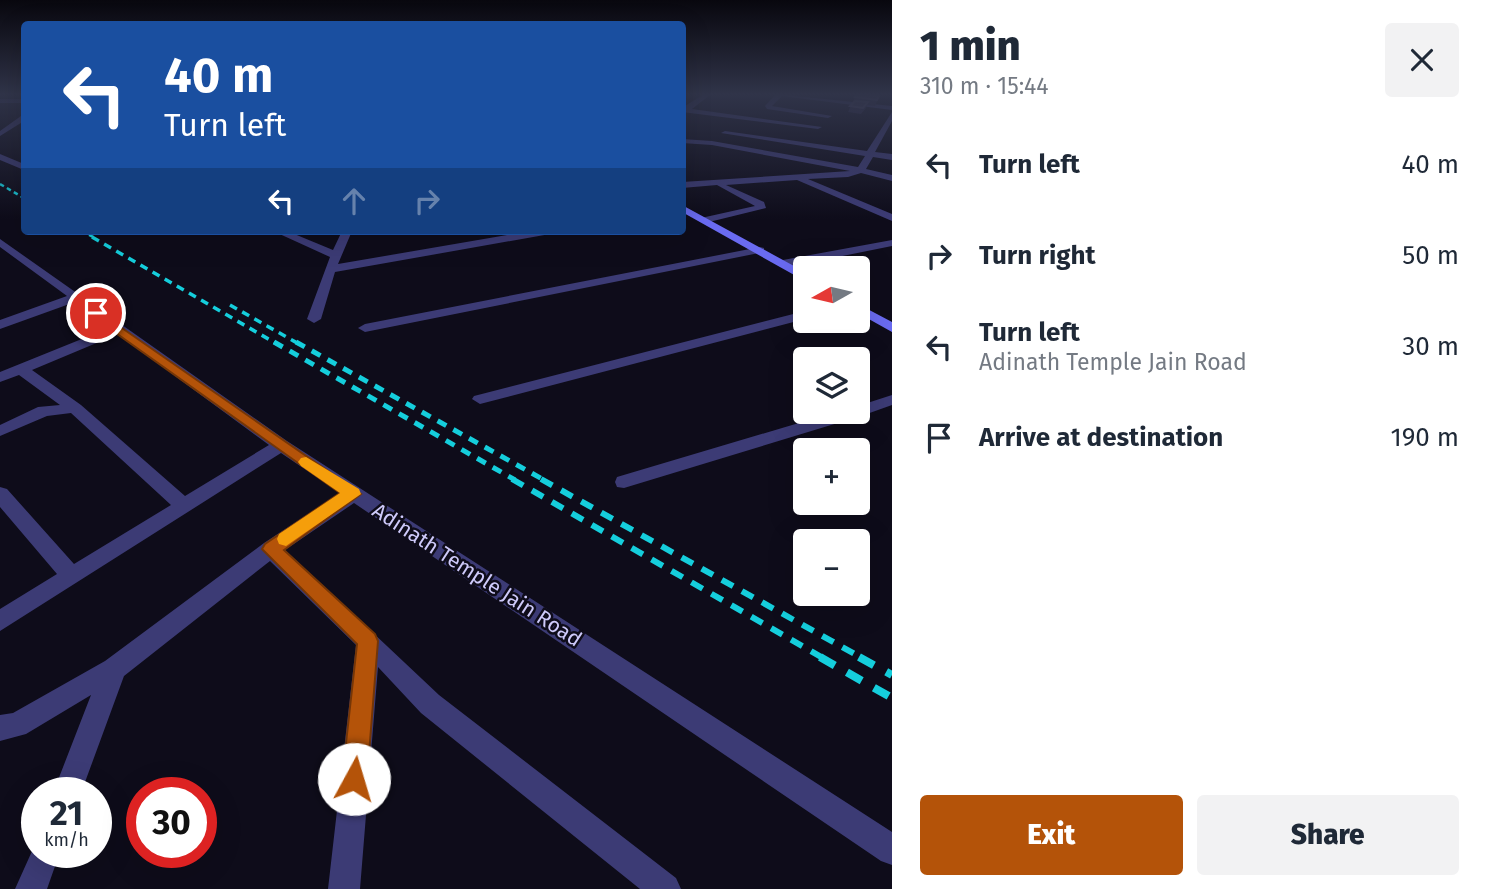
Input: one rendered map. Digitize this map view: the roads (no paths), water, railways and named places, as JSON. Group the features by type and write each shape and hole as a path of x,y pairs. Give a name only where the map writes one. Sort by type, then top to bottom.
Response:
{"street":[{"path":"743,135 892,157"},
{"path":"803,144 811,135"},
{"path":"686,185 848,174 861,170 883,135"},
{"path":"686,141 726,146 754,161 797,159 892,178"},
{"path":"0,157 18,158"},
{"path":"800,179 892,218"},
{"path":"705,220 761,208 760,204 716,184"},
{"path":"686,210 793,270"},
{"path":"288,235 337,255"},
{"path":"314,318 330,269 345,235"},
{"path":"330,269 527,235"},
{"name":"Adinath Temple Jain Road","path":"0,242 118,329 353,494 892,849"},
{"path":"783,264 892,243"},
{"path":"365,328 760,250"},
{"path":"0,325 75,298"},
{"path":"870,315 892,328"},
{"path":"480,399 793,318"},
{"path":"0,377 118,329"},
{"path":"20,369 75,408 184,506"},
{"path":"870,407 892,400"},
{"path":"0,431 44,411 75,408"},
{"path":"624,482 814,424"},
{"path":"0,621 282,445"},
{"path":"0,494 7,514 72,576"},
{"path":"0,728 17,725 114,669 271,549 353,494"},
{"path":"271,549 430,704 665,889"},
{"path":"344,889 368,641"},
{"path":"73,777 114,669"},
{"path":"31,889 39,868"}],"railway":[{"path":"0,184 21,196"},
{"path":"89,235 95,238"},
{"path":"92,237 277,344"},
{"path":"230,305 299,344"},
{"path":"274,342 515,480"},
{"path":"296,342 544,480"},
{"path":"512,479 823,658"},
{"path":"541,479 862,658"},
{"path":"820,657 892,698"},
{"path":"859,657 892,675"}]}
